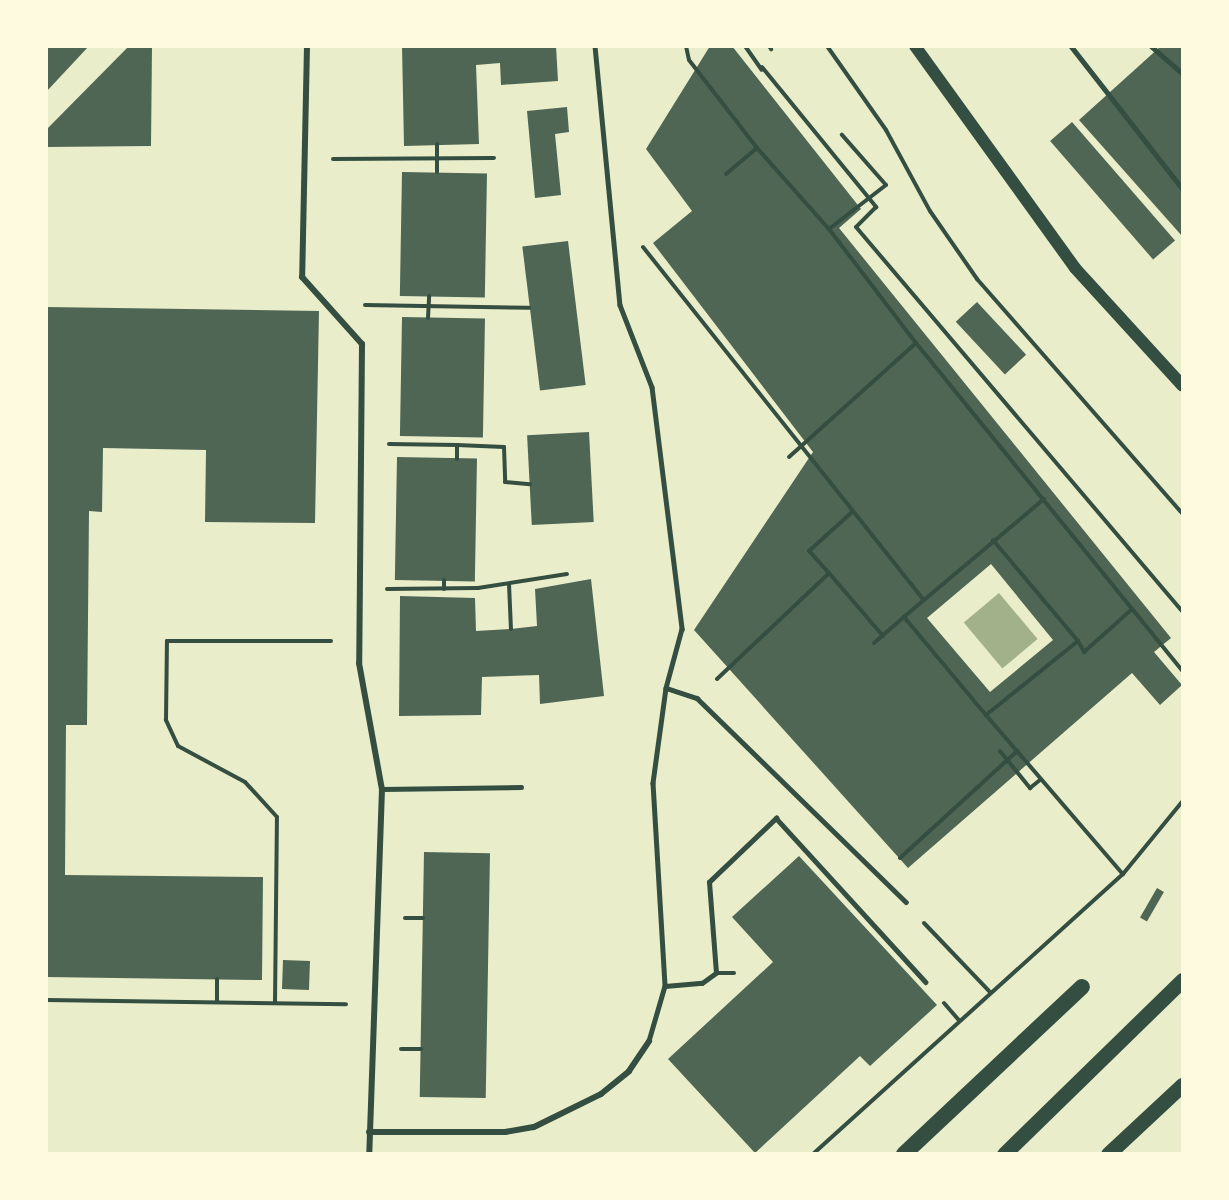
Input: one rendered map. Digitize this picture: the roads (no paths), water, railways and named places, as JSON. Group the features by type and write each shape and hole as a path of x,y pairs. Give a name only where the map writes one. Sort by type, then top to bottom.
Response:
{"highway":[{"path":"904,1154 1082,987"}],"main road":[{"path":"915,46 1075,268 1182,385"},
{"path":"1004,1154 1182,980"},
{"path":"1108,1154 1182,1085"}],"street":[{"path":"307,46 302,277 362,344 359,663 382,789 369,1154"},
{"path":"369,1132 505,1132 534,1127 601,1094 629,1071 649,1041"}],"lane":[{"path":"595,46 620,305 652,387 682,629 666,688 653,783 665,986 649,1041"},
{"path":"1071,46 1182,188"},
{"path":"1151,46 1182,73"},
{"path":"666,688 697,698 906,902"},
{"path":"382,789 521,787"},
{"path":"716,974 709,882 776,818 926,982"},
{"path":"665,986 702,983 716,974 734,973"}]}
